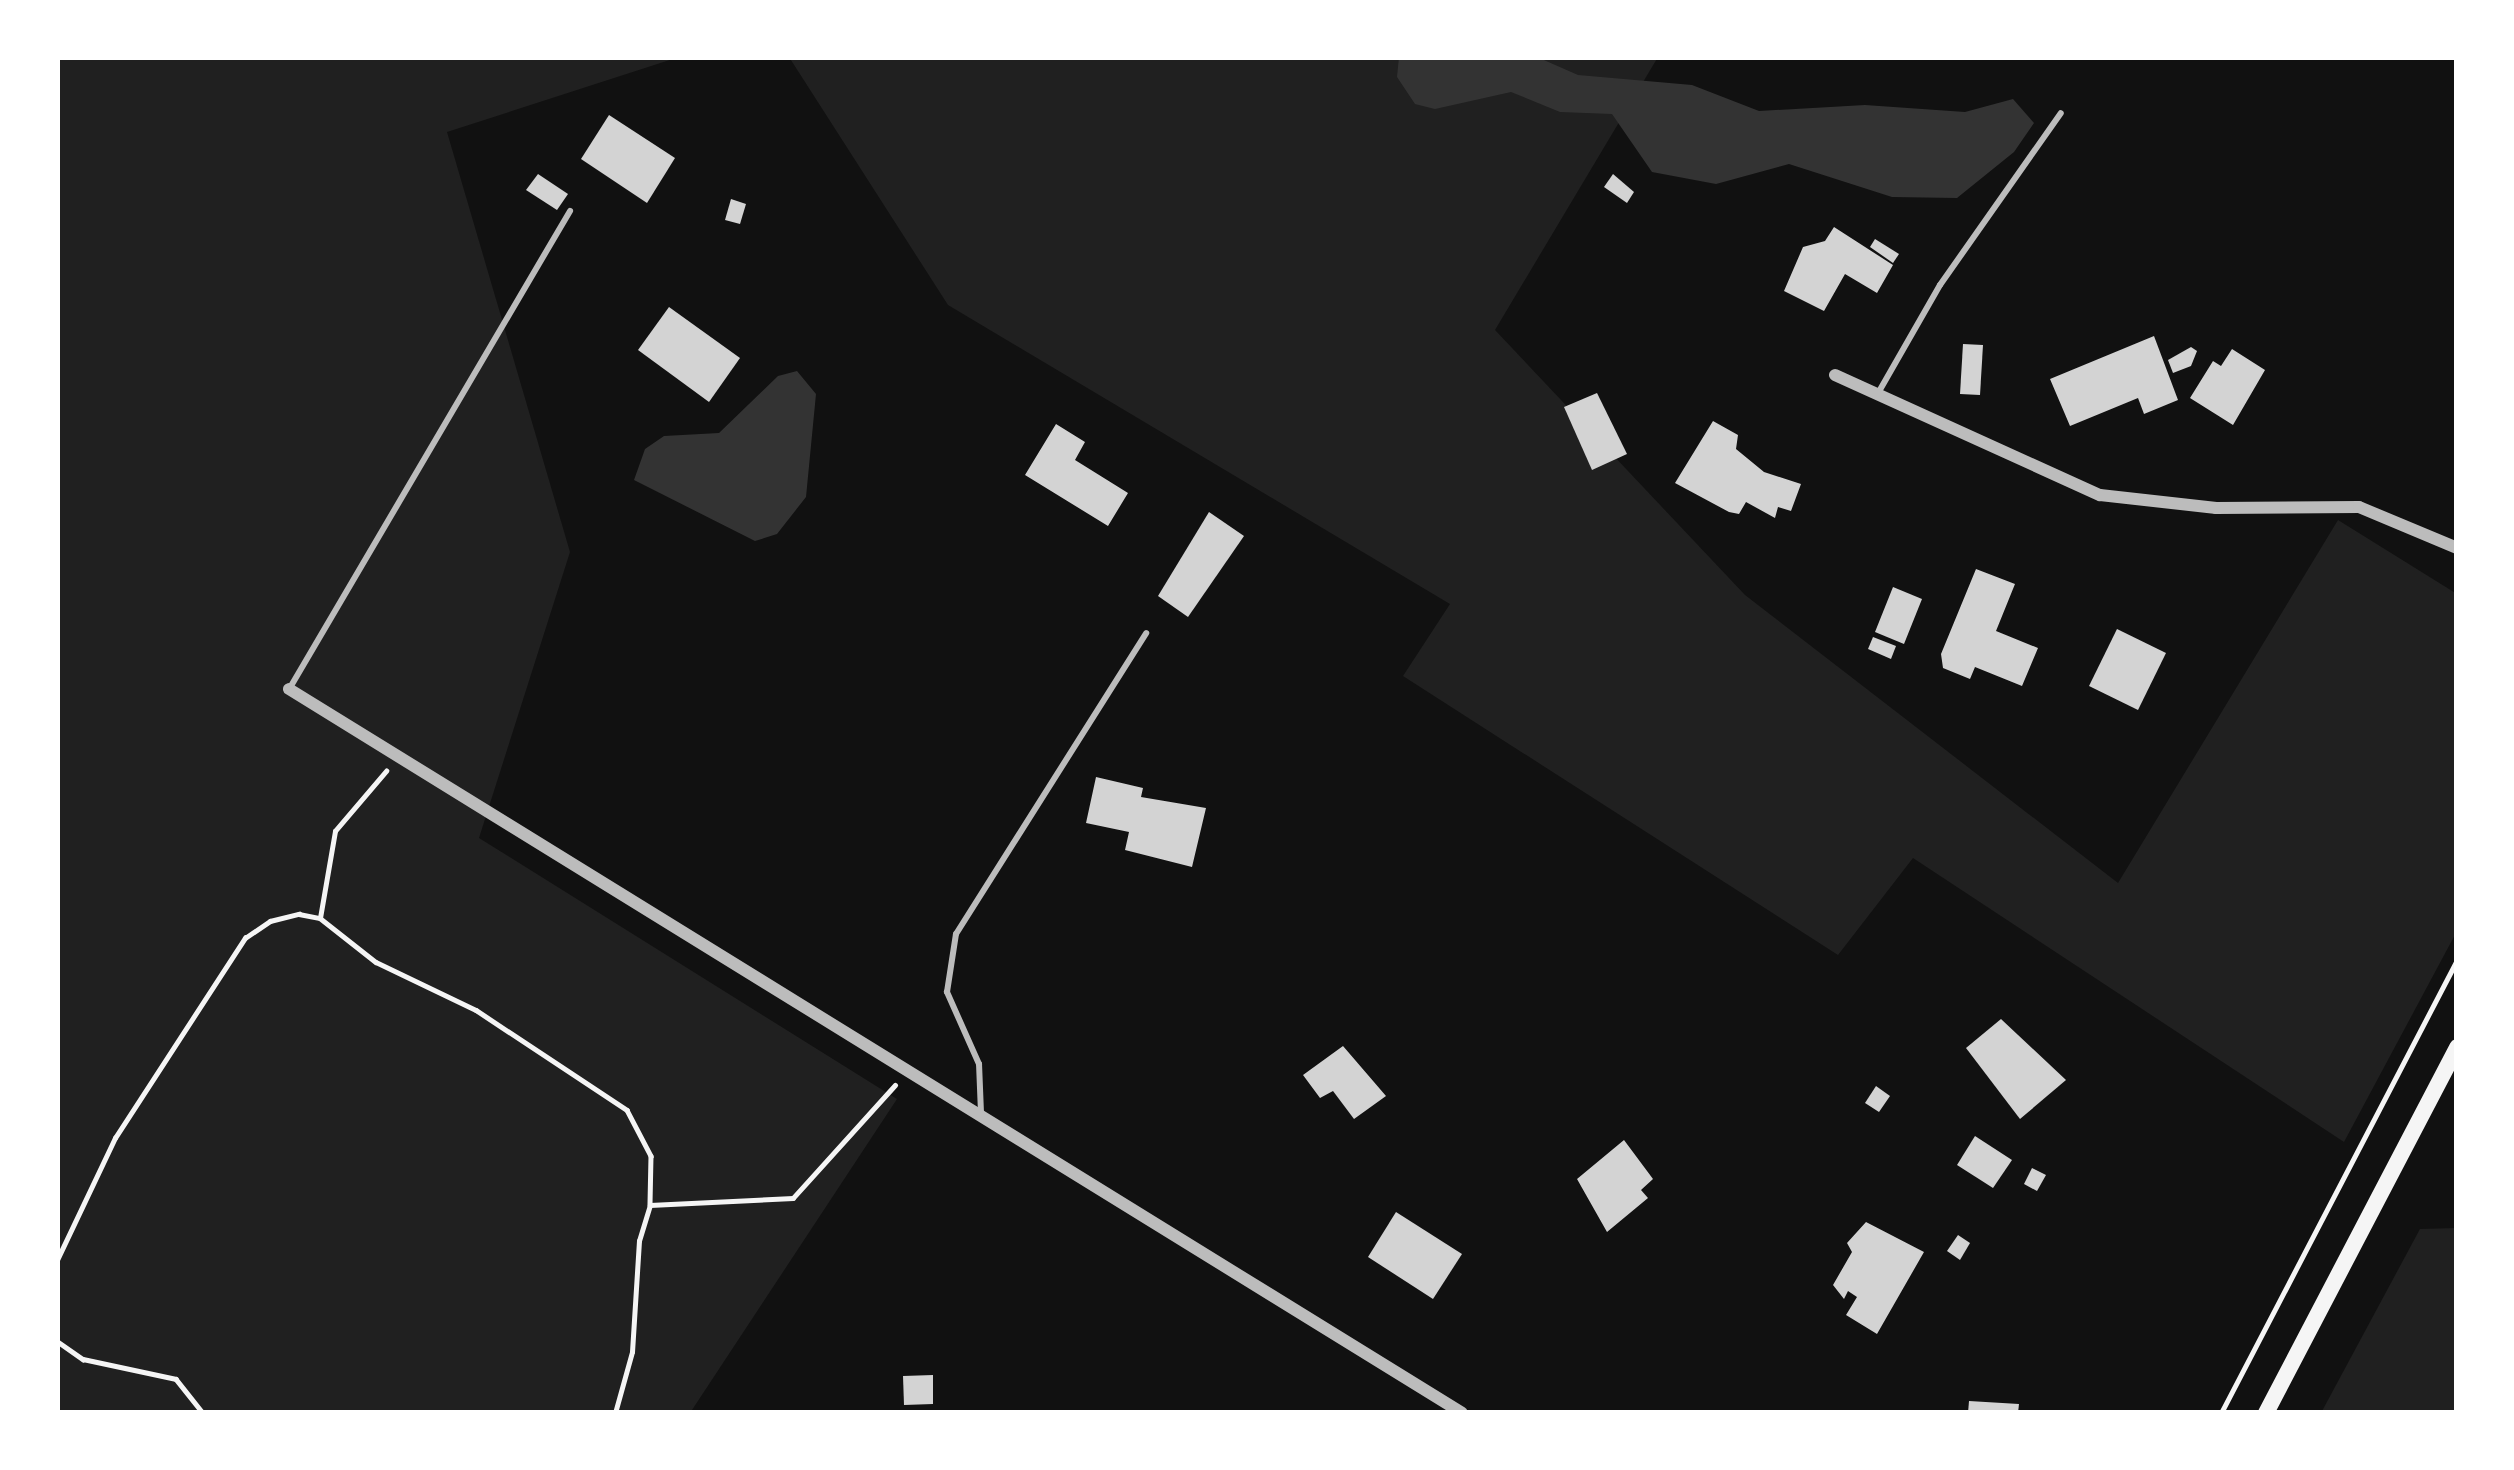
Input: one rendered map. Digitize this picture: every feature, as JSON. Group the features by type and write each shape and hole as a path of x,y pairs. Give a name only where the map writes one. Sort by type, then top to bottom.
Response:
{"main road":[{"path":"2266,1413 2457,1047"}],"street":[{"path":"1834,375 2101,495 2216,508 2359,507 2457,548"},
{"path":"289,689 1462,1413"}],"lane":[{"path":"1877,395 1940,285 2062,113"},
{"path":"289,689 570,211"},
{"path":"981,1113 979,1064 947,992 956,934 1146,632"}],"path":[{"path":"320,918 335,831 360,794 400,759"},
{"path":"57,1260 115,1138 245,938 270,921 320,918 376,962 476,1010 627,1110 651,1156 650,1205 639,1241 632,1352 614,1413"},
{"path":"2221,1413 2457,960"},
{"path":"650,1205 793,1198 906,1072"},
{"path":"57,1341 83,1359 176,1379 203,1413"}],"shaded area":[{"path":"57,57 679,57 447,132 570,552 479,838 897,1099 690,1413 57,1413"},
{"path":"789,57 1658,57 1495,330 1745,595 2118,883 2338,520 2457,594 2457,931 2344,1142 1913,858 1838,955 1403,676 1450,604 948,305"},
{"path":"1399,57 1537,57 1578,75 1692,85 1759,111 1865,105 1965,112 2013,99 2034,123 2014,152 1957,198 1892,197 1789,164 1716,184 1652,172 1612,114 1560,112 1511,92 1435,109 1415,104 1397,77"},
{"path":"797,371 816,394 806,497 777,534 755,541 634,480 645,449 664,436 719,433 778,376"},
{"path":"2457,1228 2457,1413 2321,1413 2420,1229"}],"building":[{"path":"609,115 675,158 647,203 581,159"},
{"path":"538,174 568,194 557,210 526,190"},
{"path":"1613,174 1634,192 1627,203 1604,187"},
{"path":"731,199 746,204 740,224 725,220"},
{"path":"1834,227 1893,265 1877,293 1845,274 1824,311 1784,291 1803,247 1825,241"},
{"path":"1875,239 1899,254 1893,263 1870,247"},
{"path":"669,307 740,358 709,402 638,350"},
{"path":"2154,336 2178,400 2144,414 2138,398 2070,426 2050,379"},
{"path":"1963,344 1983,345 1980,395 1960,394"},
{"path":"2191,347 2197,351 2191,366 2173,373 2168,360"},
{"path":"2232,349 2265,370 2233,425 2190,398 2213,361 2221,366"},
{"path":"1597,393 1627,454 1592,470 1564,407"},
{"path":"1713,421 1738,435 1736,449 1764,472 1801,484 1791,511 1778,507 1775,518 1746,502 1739,514 1729,512 1675,483"},
{"path":"1056,424 1085,442 1075,460 1128,493 1108,526 1025,475"},
{"path":"1209,512 1244,536 1188,617 1158,596"},
{"path":"1976,569 2015,584 1996,631 2038,648 2022,686 1975,667 1970,679 1943,668 1941,654"},
{"path":"1893,587 1922,599 1904,644 1875,632"},
{"path":"2117,629 2166,653 2138,710 2089,686"},
{"path":"1873,637 1896,646 1891,659 1868,649"},
{"path":"1096,777 1143,788 1141,797 1206,808 1192,867 1125,850 1129,832 1086,823"},
{"path":"2001,1019 2066,1080 2020,1119 1966,1048"},
{"path":"1343,1046 1386,1096 1354,1119 1333,1091 1320,1098 1303,1075"},
{"path":"1876,1086 1890,1096 1879,1112 1865,1103"},
{"path":"1975,1136 2012,1160 1993,1188 1957,1165"},
{"path":"1624,1140 1653,1179 1641,1190 1648,1198 1607,1232 1577,1179"},
{"path":"2032,1168 2046,1175 2037,1191 2024,1184"},
{"path":"1396,1212 1462,1254 1433,1299 1368,1257"},
{"path":"1866,1222 1924,1252 1877,1334 1846,1315 1857,1297 1848,1291 1844,1299 1833,1285 1852,1252 1847,1243"},
{"path":"1958,1235 1970,1243 1960,1260 1947,1251"},
{"path":"933,1375 933,1404 904,1405 903,1376"},
{"path":"1969,1401 2019,1404 2018,1413 1968,1413"}]}
